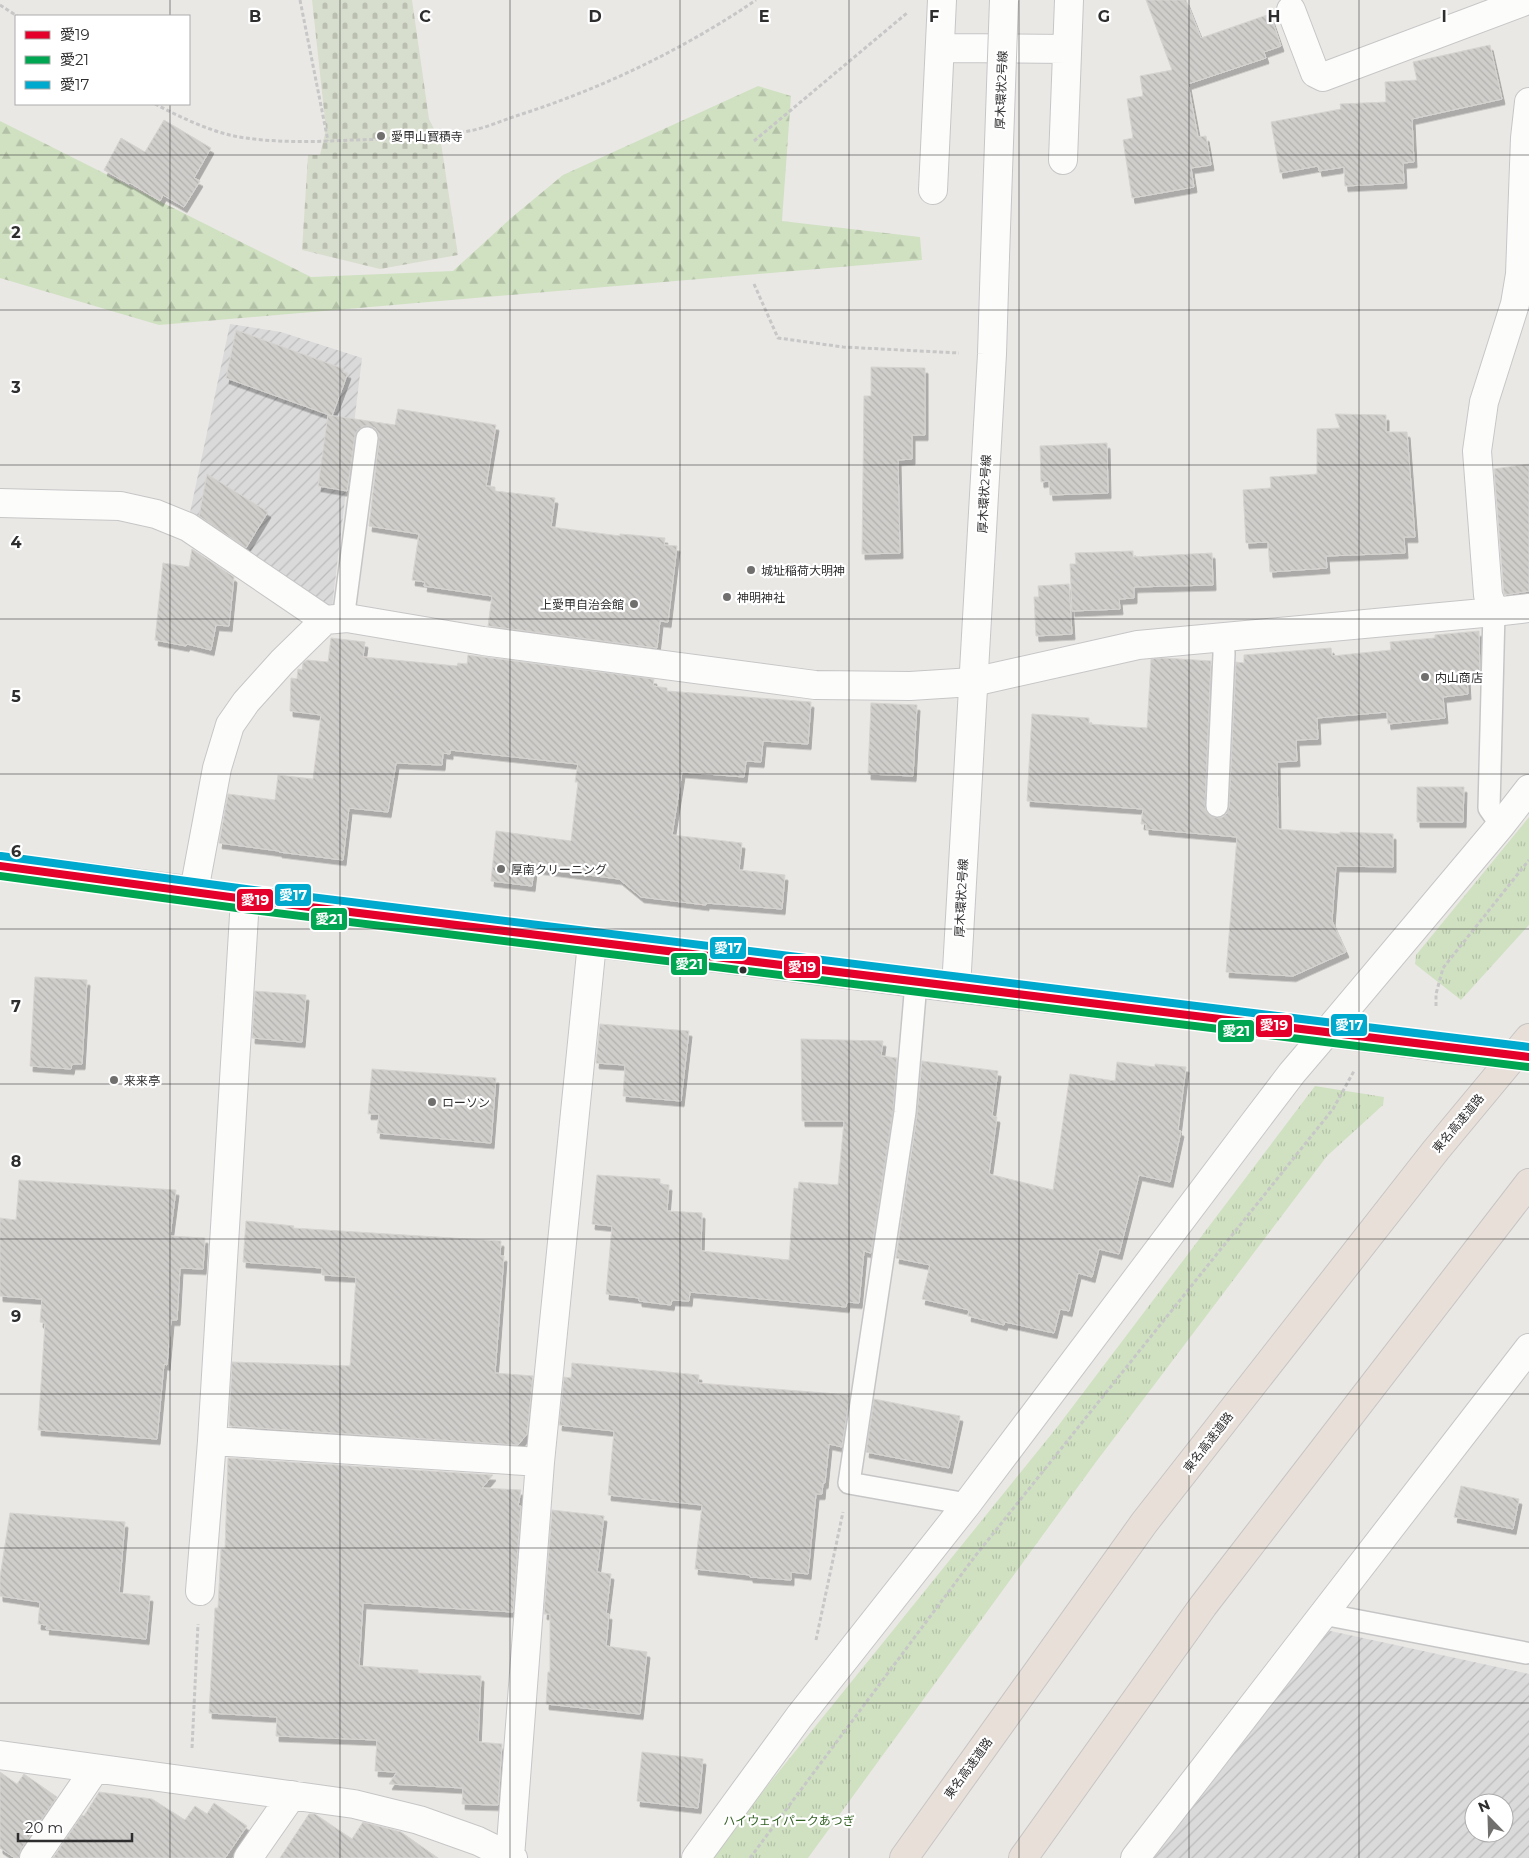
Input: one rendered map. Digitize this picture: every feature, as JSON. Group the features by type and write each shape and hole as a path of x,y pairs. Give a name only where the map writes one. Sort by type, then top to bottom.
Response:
{"highway":[{"name":"東名高速道路","path":"904,1858 1144,1523 1436,1150 1529,1038"},
{"path":"1023,1858 1203,1606 1529,1183"}],"street":[{"path":"933,190 942,0"},
{"name":"厚木環状2号線","path":"956,988 992,354 1004,0"},
{"path":"1063,160 1069,0"},
{"path":"1291,10 1315,73 1323,77 1528,0"},
{"path":"940,48 1067,49"},
{"path":"1494,612 1488,595 1478,451 1484,402 1514,304 1520,274 1525,138 1529,102"},
{"path":"0,503 120,506 156,514 188,527 336,619 482,641 815,685 910,686 973,682 1138,644 1529,608"},
{"path":"194,891 217,768 230,725 246,702 282,662 336,619"},
{"path":"696,1858 799,1716 967,1504 1292,1073 1501,825 1529,789"},
{"path":"0,866 592,943 1529,1057"},
{"path":"200,1591 212,1441 245,899"},
{"path":"0,1755 354,1804 419,1820 472,1850 512,1858 540,1462 592,943"},
{"path":"1135,1858 1529,1348"},
{"path":"212,1441 540,1462"},
{"path":"34,1858 95,1769"},
{"path":"248,1858 292,1795"}],"lane":[{"path":"336,619 345,605 367,438"},
{"path":"1494,612 1489,808 1501,825"},
{"path":"1217,806 1224,654 1223,636"},
{"path":"916,983 905,1112 849,1483 967,1504"},
{"path":"1323,1614 1526,1653"}],"path":[{"path":"300,0 328,141"},
{"path":"157,105 183,118 237,137 260,140 328,141 423,137 471,131 543,108 652,61 728,20 756,0"},
{"path":"0,5 15,15"},
{"path":"754,140 907,13"},
{"path":"754,284 778,338 843,347 992,354"},
{"path":"1436,1006 1436,994 1443,968 1529,860"},
{"path":"750,1858 983,1547 1333,1109 1355,1070"},
{"path":"814,1648 849,1483"},
{"path":"190,1781 200,1591"}],"shaded area":[{"path":"230,324 281,332 362,358 332,607 329,609 188,522"},
{"path":"1326,1630 1529,1674 1529,1858 1153,1858"}],"green space":[{"name":"愛甲山寳積寺","path":"312,0 412,0 429,119 441,143 458,255 380,269 302,250 308,155 320,155 326,129"},
{"path":"758,86 791,96 782,221 920,237 922,260 159,325 0,278 0,121 311,277 453,271 511,218 563,175"},
{"path":"1529,817 1529,925 1461,1000 1415,964 1416,955"},
{"name":"ハイウェイパークあつぎ","path":"1315,1086 1384,1097 1383,1105 1327,1156 1096,1462 808,1858 709,1858 1058,1426"}],"building":[{"path":"1146,0 1186,0 1201,38 1270,14 1281,46 1264,52 1266,58 1188,84 1198,137 1206,136 1211,165 1191,168 1194,187 1132,198 1123,140 1133,138 1127,99 1143,96 1140,76 1172,70"},
{"path":"1490,45 1502,99 1412,119 1414,162 1403,163 1404,183 1345,186 1344,167 1319,171 1318,166 1280,173 1271,122 1341,109 1340,104 1386,102 1385,82 1417,80 1413,62"},
{"path":"164,120 211,148 194,178 200,181 184,207 163,195 160,201 104,170 121,138 145,152"},
{"path":"236,330 344,369 343,372 348,373 332,416 226,378"},
{"path":"871,367 925,368 925,435 912,435 912,459 898,460 900,553 862,554 864,396 871,396"},
{"path":"398,409 496,425 486,486 495,487 495,491 555,498 551,527 620,536 620,534 665,538 664,545 677,546 668,622 660,621 657,648 488,626 492,596 424,586 425,582 412,580 419,534 369,526 379,440 379,434 375,428 363,426 357,431 347,491 318,486 328,415 395,425"},
{"path":"1335,414 1386,415 1386,432 1407,432 1415,537 1404,537 1405,553 1326,556 1327,568 1270,572 1268,542 1246,543 1243,490 1271,488 1270,477 1317,474 1317,429 1340,428"},
{"path":"1107,443 1108,493 1050,495 1049,481 1041,482 1040,446"},
{"path":"1529,464 1529,591 1504,595 1494,469"},
{"path":"207,474 268,512 246,548 199,516"},
{"path":"192,549 234,577 229,626 216,625 211,650 187,644 186,646 155,640 163,563 189,567"},
{"path":"1133,551 1133,557 1212,553 1213,585 1134,587 1134,598 1119,599 1120,609 1072,611 1070,564 1076,564 1075,553"},
{"path":"1069,584 1072,634 1036,636 1034,597 1039,597 1038,586"},
{"path":"1479,631 1480,677 1467,678 1468,694 1443,697 1445,718 1388,724 1387,712 1317,718 1318,739 1296,740 1297,761 1277,762 1278,829 1340,834 1340,832 1393,834 1393,867 1336,866 1332,921 1346,952 1293,976 1226,972 1237,837 1146,829 1146,824 1141,824 1143,809 1027,801 1032,714 1089,718 1089,724 1147,728 1151,659 1211,661 1205,805 1206,811 1210,816 1217,818 1223,817 1229,807 1236,662 1244,663 1244,655 1331,648 1332,656 1391,650 1390,642 1435,638 1435,635"},
{"path":"331,638 365,642 363,657 457,666 458,663 467,664 468,655 654,679 653,686 667,688 667,691 811,702 808,744 763,741 761,762 746,761 744,777 682,772 672,835 742,843 739,870 785,875 782,909 706,903 706,905 641,897 619,879 534,868 532,886 491,881 496,831 571,841 578,782 575,782 578,764 450,750 450,754 443,753 442,765 396,763 388,812 349,808 343,860 219,843 228,794 275,800 278,775 313,779 321,715 290,711 291,678 297,679 298,669 302,670 303,663 307,660 328,662"},
{"path":"871,703 917,705 913,776 868,774"},
{"path":"1417,787 1464,787 1463,822 1417,822"},
{"path":"35,977 87,980 82,1064 72,1064 71,1069 30,1066"},
{"path":"255,991 306,995 302,1042 252,1038"},
{"path":"600,1024 689,1031 681,1101 623,1096 625,1065 596,1063"},
{"path":"801,1039 883,1041 881,1056 897,1058 893,1111 871,1253 864,1251 859,1303 847,1302 846,1307 690,1292 689,1301 672,1300 671,1305 639,1301 639,1298 606,1294 612,1226 592,1224 597,1175 660,1179 660,1184 669,1185 667,1211 702,1213 701,1251 789,1260 794,1188 798,1189 799,1182 838,1185 844,1121 802,1121"},
{"path":"922,1061 998,1071 992,1116 997,1117 989,1174 1053,1190 1070,1074 1115,1081 1117,1062 1155,1067 1155,1064 1186,1067 1178,1130 1181,1131 1170,1182 1139,1175 1119,1254 1099,1249 1092,1277 1078,1273 1069,1311 1060,1309 1054,1333 1005,1322 1004,1325 968,1316 969,1310 922,1299 930,1265 896,1258 917,1114"},
{"name":"ローソン","path":"372,1069 496,1078 491,1143 377,1133 379,1114 368,1114"},
{"path":"19,1180 176,1190 170,1236 205,1238 203,1269 180,1268 177,1320 171,1320 167,1365 164,1364 157,1439 38,1430 45,1323 40,1322 42,1299 0,1296 0,1218 16,1220"},
{"path":"246,1221 294,1226 293,1228 501,1241 500,1256 504,1256 495,1373 533,1376 527,1434 518,1445 229,1426 232,1362 350,1366 356,1277 322,1275 322,1268 243,1262"},
{"path":"572,1363 699,1375 698,1383 850,1395 842,1447 829,1444 825,1483 823,1483 822,1494 816,1494 808,1574 791,1572 791,1580 750,1577 750,1575 695,1569 702,1505 608,1495 614,1431 559,1425 564,1377 571,1378"},
{"path":"874,1399 960,1416 949,1468 866,1452"},
{"path":"228,1458 493,1475 482,1488 521,1490 518,1506 521,1506 513,1612 363,1603 359,1666 418,1670 418,1673 481,1676 478,1742 502,1744 498,1805 462,1804 463,1788 389,1784 397,1772 375,1771 377,1740 276,1736 277,1717 209,1713 215,1608 218,1608 221,1549 225,1549"},
{"path":"1461,1486 1519,1499 1513,1529 1454,1517"},
{"path":"552,1510 604,1516 597,1572 611,1574 606,1614 609,1614 606,1646 647,1652 640,1714 546,1704 548,1672 550,1672 550,1614 544,1614"},
{"path":"10,1513 125,1522 119,1593 150,1596 146,1639 46,1629 47,1625 38,1624 40,1602 0,1596 0,1577"},
{"path":"642,1752 703,1759 698,1808 637,1801"},
{"path":"0,1772 17,1784 24,1774 57,1797 21,1849 19,1858 15,1858 0,1848"},
{"path":"99,1792 152,1799 185,1820 195,1806 207,1814 214,1803 247,1826 225,1858 53,1858"},
{"path":"309,1814 315,1814 352,1839 363,1822 401,1832 438,1858 280,1858"}],"transit line":[{"name":"愛17","path":"1,856 246,889 1529,1047"},
{"name":"愛19","path":"0,866 245,899 1529,1057"},
{"name":"愛21","path":"0,876 244,909 1528,1067"}],"place":[{"name":"愛甲山寳積寺","path":"381,136"},
{"name":"城址稲荷大明神","path":"751,570"},
{"name":"神明神社","path":"727,597"},
{"name":"上愛甲自治会館","path":"634,604"},
{"name":"内山商店","path":"1425,677"},
{"name":"厚南クリーニング","path":"501,869"},
{"name":"来来亭","path":"114,1080"},
{"name":"ローソン","path":"432,1102"}]}
